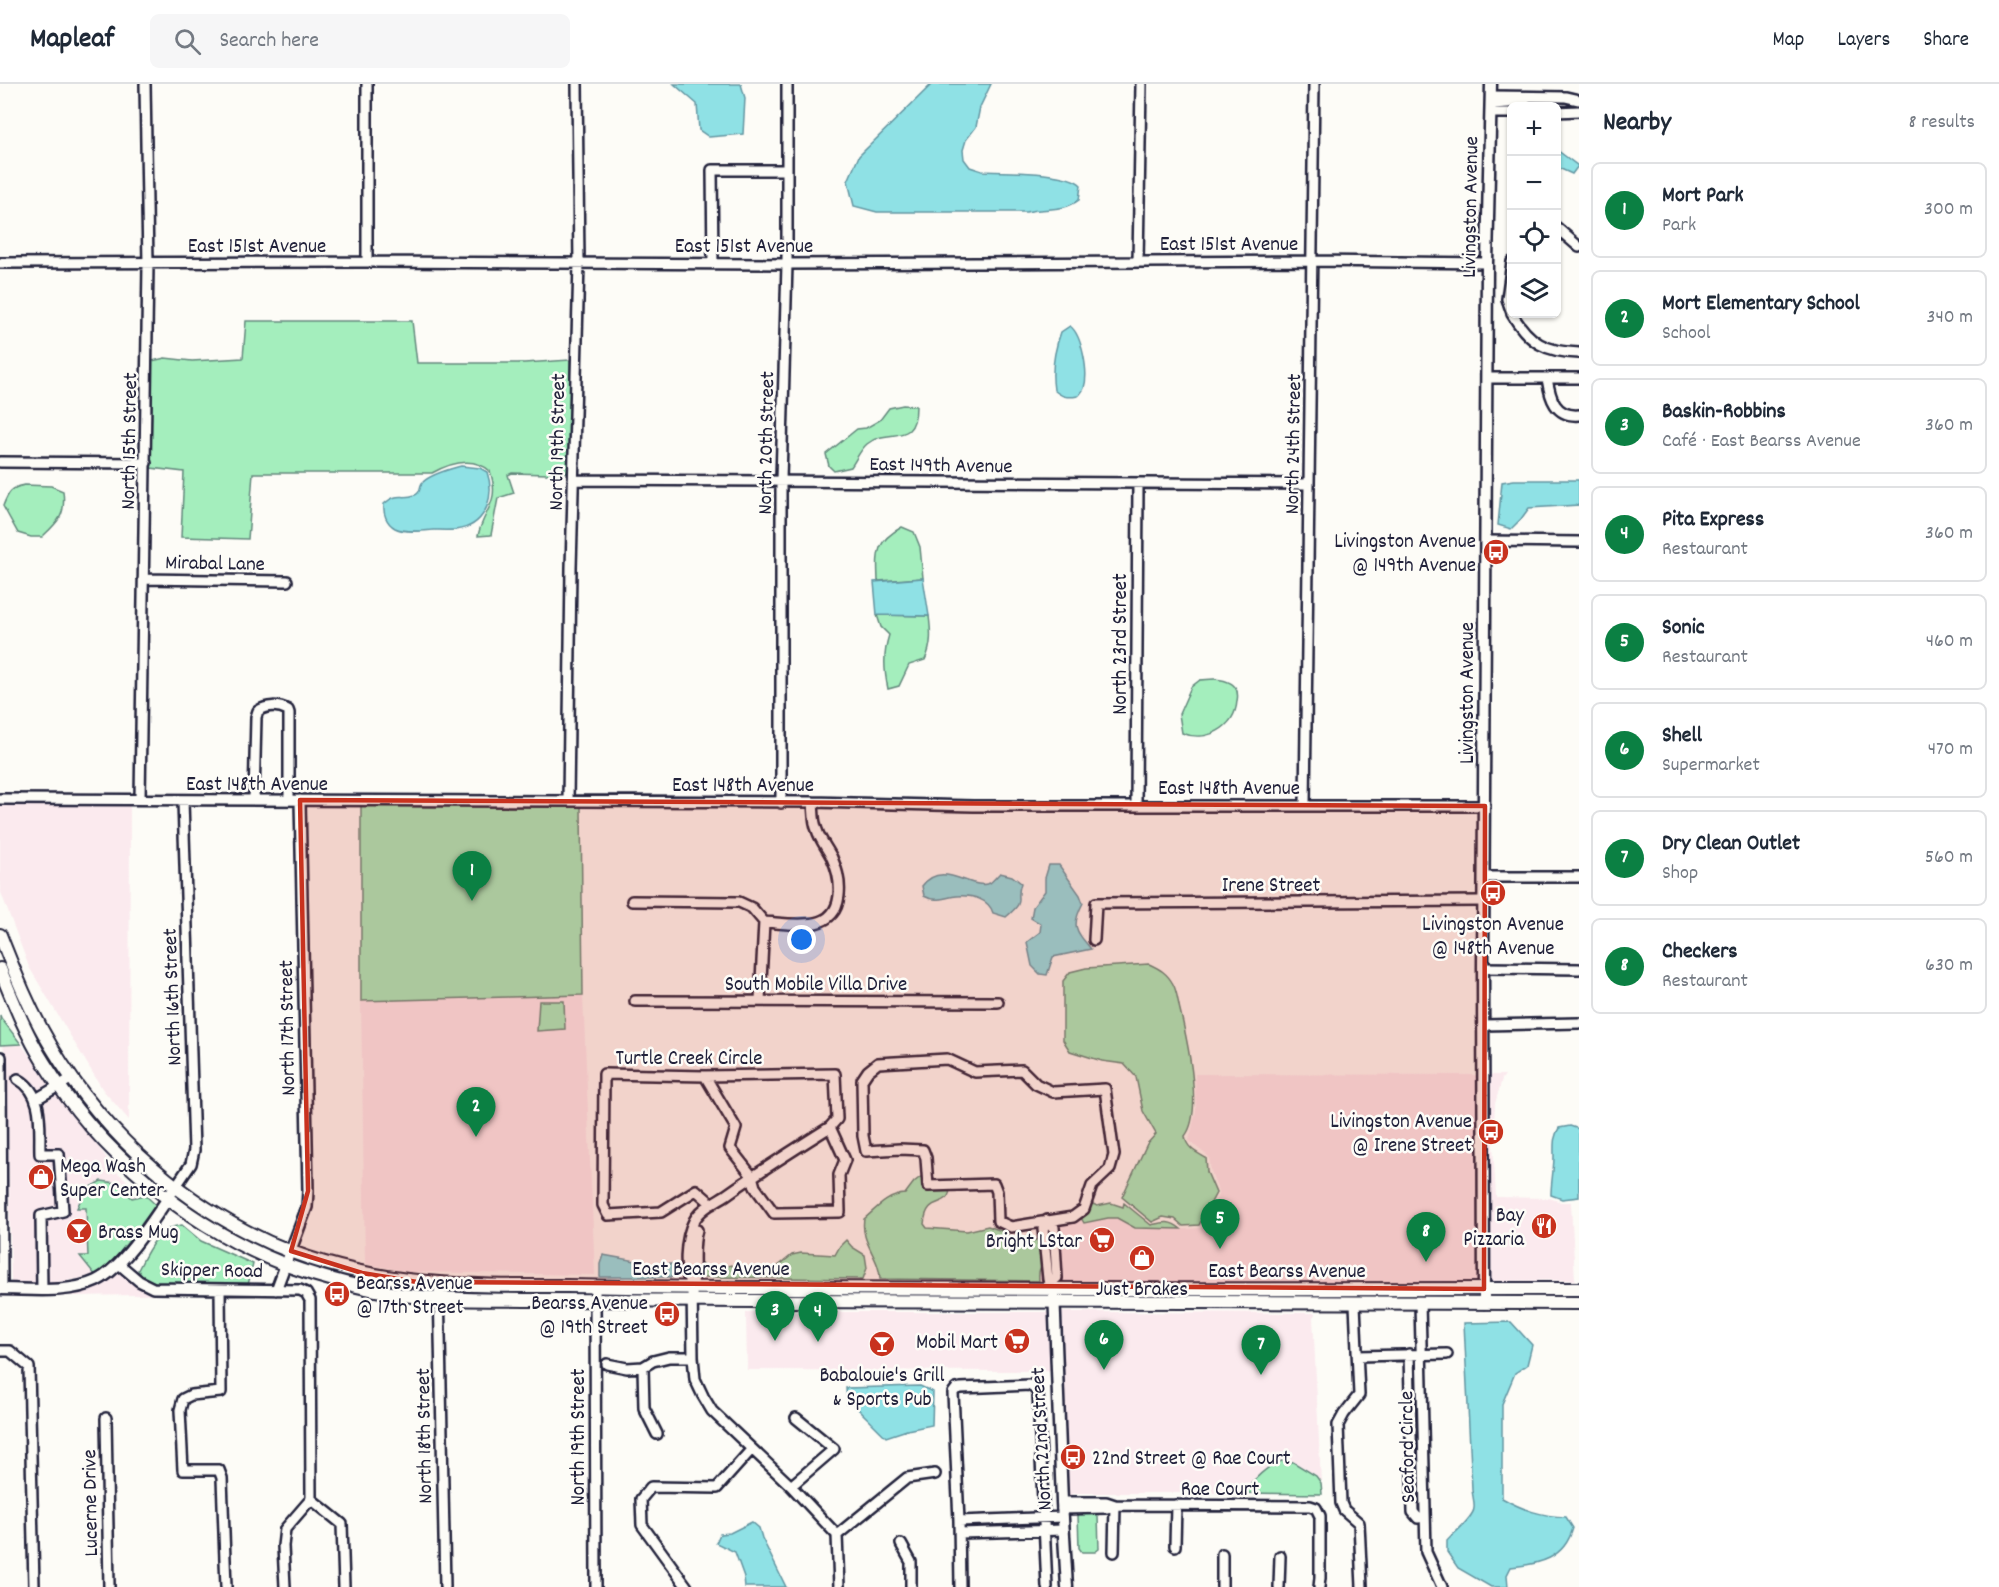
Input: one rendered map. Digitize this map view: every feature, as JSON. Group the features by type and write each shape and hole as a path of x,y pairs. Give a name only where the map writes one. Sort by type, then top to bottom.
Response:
{"main road":[{"name":"East Bearss Avenue","path":"0,935 25,996 51,1047 100,1116 135,1150 172,1192 213,1228 286,1264 336,1281 374,1290 438,1298 595,1301 1054,1304 1579,1303"},
{"name":"East Bearss Avenue","path":"0,969 36,1048 60,1086 90,1124 121,1157 172,1192 291,1251 327,1264 378,1276 438,1284 595,1287 836,1288 1053,1285 1579,1289"},
{"path":"374,1290 378,1276"},
{"path":"552,1300 553,1286"},
{"path":"835,1302 836,1288"}],"street":[{"name":"North 15th Street","path":"140,799 148,264 145,84"},
{"path":"367,84 367,262"},
{"name":"North 19th Street","path":"568,801 579,263 577,84"},
{"name":"North 20th Street","path":"781,803 781,480 787,264 787,84"},
{"path":"1138,262 1141,84"},
{"name":"North 24th Street","path":"1305,806 1314,84"},
{"name":"Livingston Avenue","path":"1484,1303 1483,901 1486,378 1491,84"},
{"path":"1491,104 1579,102"},
{"path":"1491,104 1507,111"},
{"path":"1561,112 1579,111"},
{"path":"713,263 712,170 786,170"},
{"path":"1561,231 1579,247"},
{"name":"East 151st Avenue","path":"0,263 787,264 1312,261 1487,263"},
{"path":"1515,318 1520,327 1545,348 1559,352 1579,353"},
{"path":"1486,378 1579,378"},
{"path":"1547,378 1549,394 1555,406 1568,414 1579,415"},
{"path":"0,462 146,463"},
{"name":"East 149th Avenue","path":"573,480 1309,484"},
{"name":"North 23rd Street","path":"1136,805 1138,484"},
{"path":"1486,541 1579,542"},
{"name":"Mirabal Lane","path":"143,579 287,581"},
{"path":"254,799 256,717 258,711 281,706 289,713 289,800"},
{"name":"East 148th Avenue","path":"0,799 813,802 972,806 1485,806"},
{"name":"North 17th Street","path":"291,1251 307,1207 308,1191 300,800"},
{"name":"North 16th Street","path":"172,1192 191,1164 194,1150 183,801"},
{"path":"764,922 817,923 831,914 839,900 836,869 817,831 813,802"},
{"path":"1484,877 1579,877"},
{"path":"632,901 739,902 752,908 764,922 760,1000"},
{"name":"Irene Street","path":"1094,940 1096,903 1483,901"},
{"path":"1483,968 1579,969"},
{"name":"South Mobile Villa Drive","path":"635,1001 998,1002"},
{"path":"1484,1025 1579,1023"},
{"path":"1,1057 1,1289"},
{"path":"1047,1222 1072,1217 1084,1209 1092,1186 1110,1169 1114,1155 1105,1089 1053,1092 1036,1084 1022,1070 975,1072 947,1059 878,1063 868,1071 862,1080 863,1136 866,1151 923,1150 926,1158 928,1186 994,1184 998,1192 998,1221 1011,1227 1047,1222 1054,1227 1057,1278 1053,1285"},
{"name":"Turtle Creek Circle","path":"712,1204 696,1190 661,1212 608,1215 603,1205 604,1074 705,1076 835,1074 837,1119 830,1127"},
{"path":"705,1076 736,1128 730,1148 752,1176 755,1187 774,1213 840,1212 839,1175 845,1160 830,1127 752,1176 712,1204 699,1223 696,1234 692,1288 695,1379 711,1411 791,1486 837,1535 840,1587"},
{"path":"38,1098 72,1078"},
{"path":"18,1079 27,1084 38,1098 40,1155 59,1154 63,1210 41,1216 42,1289"},
{"name":"Skipper Road","path":"1,1289 63,1288 96,1281 120,1264 172,1192"},
{"name":"Skipper Road","path":"276,1290 291,1251"},
{"name":"Skipper Road","path":"120,1264 139,1281 153,1288 300,1290 306,1293 310,1300 311,1499"},
{"name":"North 18th Street","path":"438,1284 445,1587"},
{"name":"North 22nd Street","path":"1053,1285 1067,1587"},
{"name":"North 19th Street","path":"595,1287 596,1587"},
{"path":"220,1289 221,1392 191,1395 183,1399 180,1410 183,1470 219,1470 222,1478 226,1587"},
{"name":"Seaford Circle","path":"1420,1303 1427,1557 1442,1587"},
{"path":"1355,1304 1359,1395 1338,1425 1341,1503 1344,1510 1359,1523 1362,1587"},
{"path":"0,1351 10,1351 29,1367 34,1587"},
{"path":"1358,1352 1447,1354"},
{"path":"1409,1354 1413,1512 1418,1518 1425,1517"},
{"path":"607,1364 627,1368 643,1367 653,1361 669,1357 693,1357"},
{"path":"643,1367 644,1408 657,1434"},
{"path":"960,1587 960,1533 953,1393 960,1388 1029,1385 1038,1394 1047,1587"},
{"name":"Lucerne Drive","path":"106,1418 109,1587"},
{"path":"791,1486 834,1449 796,1418"},
{"path":"687,1587 642,1525 642,1498 651,1487 717,1488 751,1450"},
{"path":"837,1535 907,1478 935,1474"},
{"path":"285,1587 283,1546 285,1529 311,1499 342,1524 344,1587"},
{"name":"Rae Court","path":"959,1521 1044,1517 1062,1509 1106,1502 1114,1505 1310,1506 1316,1508 1320,1516 1319,1587"},
{"path":"1114,1505 1114,1552"},
{"path":"1175,1546 1176,1505"},
{"path":"960,1533 1064,1530"},
{"path":"901,1544 911,1562 911,1587"},
{"path":"1222,1554 1222,1587"},
{"path":"1279,1587 1280,1556"}],"highlighted area":[{"path":"300,800 1485,806 1484,1289 417,1282 362,1273 291,1251 308,1191"}],"shaded area":[{"path":"130,804 129,1120 103,1090 29,967 0,890 0,805"},
{"path":"583,995 595,1275 410,1272 365,1264 361,1001"},
{"path":"21,1044 52,1085 39,1093 30,1081 17,1074 13,1081 24,1087 34,1100 36,1155 40,1159 55,1159 59,1207 40,1212 38,1284 11,1284 7,1056 2,1045"},
{"path":"1195,1074 1480,1075 1480,1281 1039,1281 1038,1270 1046,1262 1044,1245 1037,1240 1040,1224 1080,1216 1084,1223 1117,1218 1135,1228 1201,1228 1219,1194 1209,1157 1189,1141 1196,1111"},
{"path":"1488,1075 1505,1075 1495,1104 1493,1144 1496,1197 1549,1198 1571,1202 1575,1280 1488,1281"},
{"path":"57,1092 118,1173 145,1195 132,1198 116,1183 85,1190 80,1198 86,1207 88,1256 81,1256 96,1276 45,1284 45,1220 64,1215 63,1154 43,1150 41,1101"},
{"path":"119,1270 136,1284 151,1292 200,1294 11,1297 11,1293 45,1293"},
{"path":"746,1312 1050,1312 1053,1371 747,1370"},
{"path":"1058,1312 1316,1313 1313,1317 1321,1483 1308,1472 1273,1463 1245,1493 1075,1493 1072,1500 1066,1501"}],"green space":[{"path":"246,321 412,321 417,363 524,363 570,360 569,472 512,473 508,475 514,493 498,498 491,535 478,536 492,499 493,482 490,471 483,466 469,462 446,466 432,473 253,473 248,539 181,537 184,472 151,468 152,361 165,358 192,361 243,358"},
{"path":"903,405 916,406 915,419 911,428 906,432 875,439 867,444 851,467 834,471 829,466 826,454 857,429 866,428 880,420 889,408"},
{"path":"25,485 51,486 63,491 64,499 60,517 42,537 31,537 18,533 3,506 11,491"},
{"path":"902,527 914,532 920,547 923,578 878,581 878,556 882,543"},
{"path":"877,615 929,616 929,649 925,660 909,665 899,686 888,689 885,662 889,635 881,627"},
{"path":"1214,679 1229,682 1237,690 1235,711 1231,719 1218,731 1209,734 1191,736 1182,733 1179,714 1191,687 1200,680"},
{"path":"361,805 581,807 583,995 361,1001"},
{"path":"1149,964 1166,974 1176,990 1190,1056 1194,1093 1193,1110 1191,1125 1185,1136 1192,1150 1206,1158 1207,1172 1216,1193 1199,1225 1183,1226 1175,1219 1163,1217 1152,1222 1122,1197 1147,1144 1156,1134 1143,1111 1136,1077 1124,1064 1102,1061 1070,1051 1063,1040 1063,981 1070,972 1086,968"},
{"path":"539,1001 564,1001 565,1029 537,1031"},
{"path":"0,1015 1,1018 21,1044 0,1045"},
{"path":"922,1176 937,1181 950,1190 945,1199 929,1208 924,1224 927,1228 967,1231 988,1226 1009,1236 1008,1242 1015,1247 1037,1240 1051,1252 1050,1258 1040,1269 1039,1281 880,1279 877,1264 867,1243 864,1219 887,1200 905,1194"},
{"path":"101,1181 116,1183 132,1198 145,1195 156,1205 114,1260 96,1276 80,1256 88,1256 86,1208 77,1208 85,1190"},
{"path":"1089,1202 1097,1206 1111,1203 1123,1207 1124,1203 1151,1225 1167,1222 1181,1229 1135,1228 1117,1218 1084,1223 1080,1216"},
{"path":"182,1225 201,1241 253,1264 248,1285 160,1284 143,1278 138,1270 155,1241 166,1230"},
{"path":"846,1240 865,1255 867,1268 863,1279 701,1277 702,1264 713,1270 731,1265 746,1270 777,1267 792,1255 801,1253 835,1255"},
{"path":"1282,1461 1293,1462 1316,1476 1321,1483 1322,1494 1245,1493 1261,1474"},
{"path":"1094,1512 1098,1516 1099,1549 1095,1552 1082,1552 1079,1548 1078,1515"}],"water":[{"path":"674,84 741,84 745,98 743,134 709,137 699,130 697,104"},
{"path":"932,84 991,84 980,107 976,127 966,140 963,150 964,159 970,167 982,171 1034,173 1074,180 1081,185 1079,200 1066,207 1026,212 877,212 854,206 848,181 859,156"},
{"path":"1561,153 1578,166 1572,174 1561,169"},
{"path":"1070,326 1078,337 1086,373 1083,390 1079,396 1071,397 1062,396 1054,390 1053,375 1055,353 1061,332"},
{"path":"461,466 480,468 487,472 489,499 487,507 477,521 461,529 404,531 395,528 387,521 384,504 389,500 417,494 422,483 430,477"},
{"path":"1579,480 1579,505 1529,508 1511,529 1498,525 1502,482"},
{"path":"923,578 929,616 877,615 874,582"},
{"path":"1049,865 1059,865 1080,895 1083,903 1077,917 1076,928 1091,949 1053,957 1047,975 1040,974 1032,966 1027,942 1040,932 1041,924 1031,918 1033,907 1045,891 1045,878"},
{"path":"1000,873 1012,876 1021,883 1019,903 1006,917 993,913 988,904 974,897 957,896 937,899 924,896 922,886 930,878 939,875 957,877 983,885 990,883"},
{"path":"1570,1126 1579,1129 1579,1197 1562,1199 1551,1195 1554,1141 1559,1128"},
{"path":"603,1255 636,1261 643,1267 657,1268 669,1264 680,1264 677,1277 600,1277"},
{"path":"1511,1322 1532,1345 1527,1365 1515,1373 1502,1404 1502,1498 1532,1512 1566,1517 1573,1528 1564,1547 1557,1553 1541,1562 1511,1567 1507,1575 1508,1587 1491,1587 1458,1568 1447,1552 1447,1541 1471,1516 1474,1506 1464,1323"},
{"path":"920,1386 933,1392 932,1425 886,1437 853,1404 847,1404 846,1388"},
{"path":"752,1522 759,1528 786,1587 745,1587 735,1552 716,1543 720,1534 730,1533"}],"place":[{"name":"Livingston Avenue @ 149th Avenue","path":"1496,552"},
{"name":"Livingston Avenue @ 148th Avenue","path":"1493,893"},
{"name":"Mort Park","path":"472,901"},
{"name":"Livingston Avenue @ Irene Street","path":"1491,1132"},
{"name":"Mort Elementary School","path":"476,1137"},
{"name":"Mega Wash Super Center","path":"41,1177"},
{"name":"Bay Pizzaria","path":"1544,1226"},
{"name":"Brass Mug","path":"79,1231"},
{"name":"Bright LStar","path":"1102,1240"},
{"name":"Sonic","path":"1220,1249"},
{"name":"Just Brakes","path":"1142,1258"},
{"name":"Checkers","path":"1426,1262"},
{"name":"Bearss Avenue @ 17th Street","path":"337,1294"},
{"name":"Bearss Avenue @ 19th Street","path":"667,1314"},
{"name":"Baskin-Robbins","path":"775,1341"},
{"name":"Mobil Mart","path":"1017,1341"},
{"name":"Pita Express","path":"818,1342"},
{"name":"Babalouie's Grill & Sports Pub","path":"882,1344"},
{"name":"Shell","path":"1104,1370"},
{"name":"Dry Clean Outlet","path":"1261,1375"},
{"name":"22nd Street @ Rae Court","path":"1073,1457"}]}
